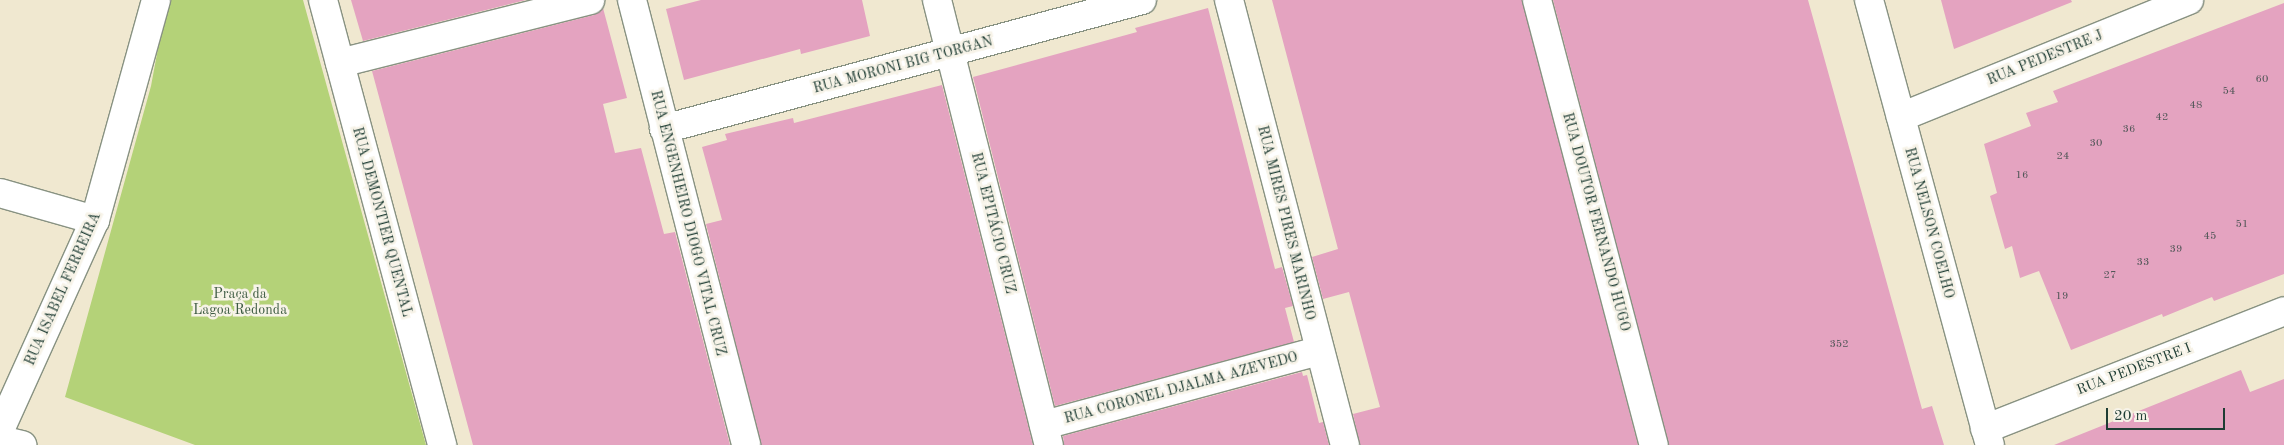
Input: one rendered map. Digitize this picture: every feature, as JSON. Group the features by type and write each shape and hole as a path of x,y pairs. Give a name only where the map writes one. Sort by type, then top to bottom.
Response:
{"street":[{"name":"RUA ISABEL FERREIRA","path":"0,430 95,220 156,0"},
{"name":"RUA DEMONTIER QUENTAL","path":"322,0 442,445"},
{"path":"340,64 590,0"},
{"name":"RUA ENGENHEIRO DIOGO VITAL CRUZ","path":"632,0 746,445"},
{"name":"RUA EPITÁCIO CRUZ","path":"937,0 1046,435"},
{"name":"RUA MORONI BIG TORGAN","path":"664,129 1142,0"},
{"name":"RUA MIRES PIRES MARINHO","path":"1229,0 1319,352 1345,445"},
{"name":"RUA DOUTOR FERNANDO HUGO","path":"1537,0 1654,445"},
{"name":"RUA NELSON COELHO","path":"1869,0 1988,437"},
{"name":"RUA PEDESTRE J","path":"1901,117 2189,0"},
{"path":"0,193 95,220"},
{"name":"RUA PEDESTRE I","path":"1988,437 2284,311"},
{"name":"RUA CORONEL DJALMA AZEVEDO","path":"1046,435 1319,352"},
{"path":"0,440 22,445"}],"green space":[{"name":"Praça da Lagoa Redonda","path":"167,0 303,0 426,445 195,445 65,397 151,86"}],"building":[{"path":"351,0 526,0 363,41"},
{"path":"701,0 862,0 870,36 801,54 800,49 684,80 666,9"},
{"path":"1272,0 1522,0 1638,445 1360,445 1353,414 1380,407 1349,292 1323,299 1312,257 1338,249"},
{"path":"1553,0 1808,0 1922,409 1932,406 1944,445 1669,445"},
{"path":"1941,0 2071,0 2072,2 1954,49"},
{"path":"2284,3 2284,274 2214,301 2212,297 2163,317 2162,314 2071,350 2039,271 2020,278 2012,246 2005,249 1990,196 1997,193 1984,144 2031,126 2026,113 2058,102 2053,91"},
{"path":"603,8 627,98 603,104 615,153 641,148 664,234 675,232 730,445 473,445 372,71 594,15"},
{"path":"1208,8 1275,269 1282,267 1293,306 1285,308 1294,342 1055,406 973,77 1137,32 1135,28"},
{"path":"942,85 1033,445 761,445 706,224 722,220 702,147 727,140 725,134 793,118 794,123"},
{"path":"2241,370 2250,392 2284,379 2284,445 2054,445"},
{"path":"1302,372 1303,376 1307,375 1319,423 1323,422 1329,445 1064,445 1063,436"}]}
